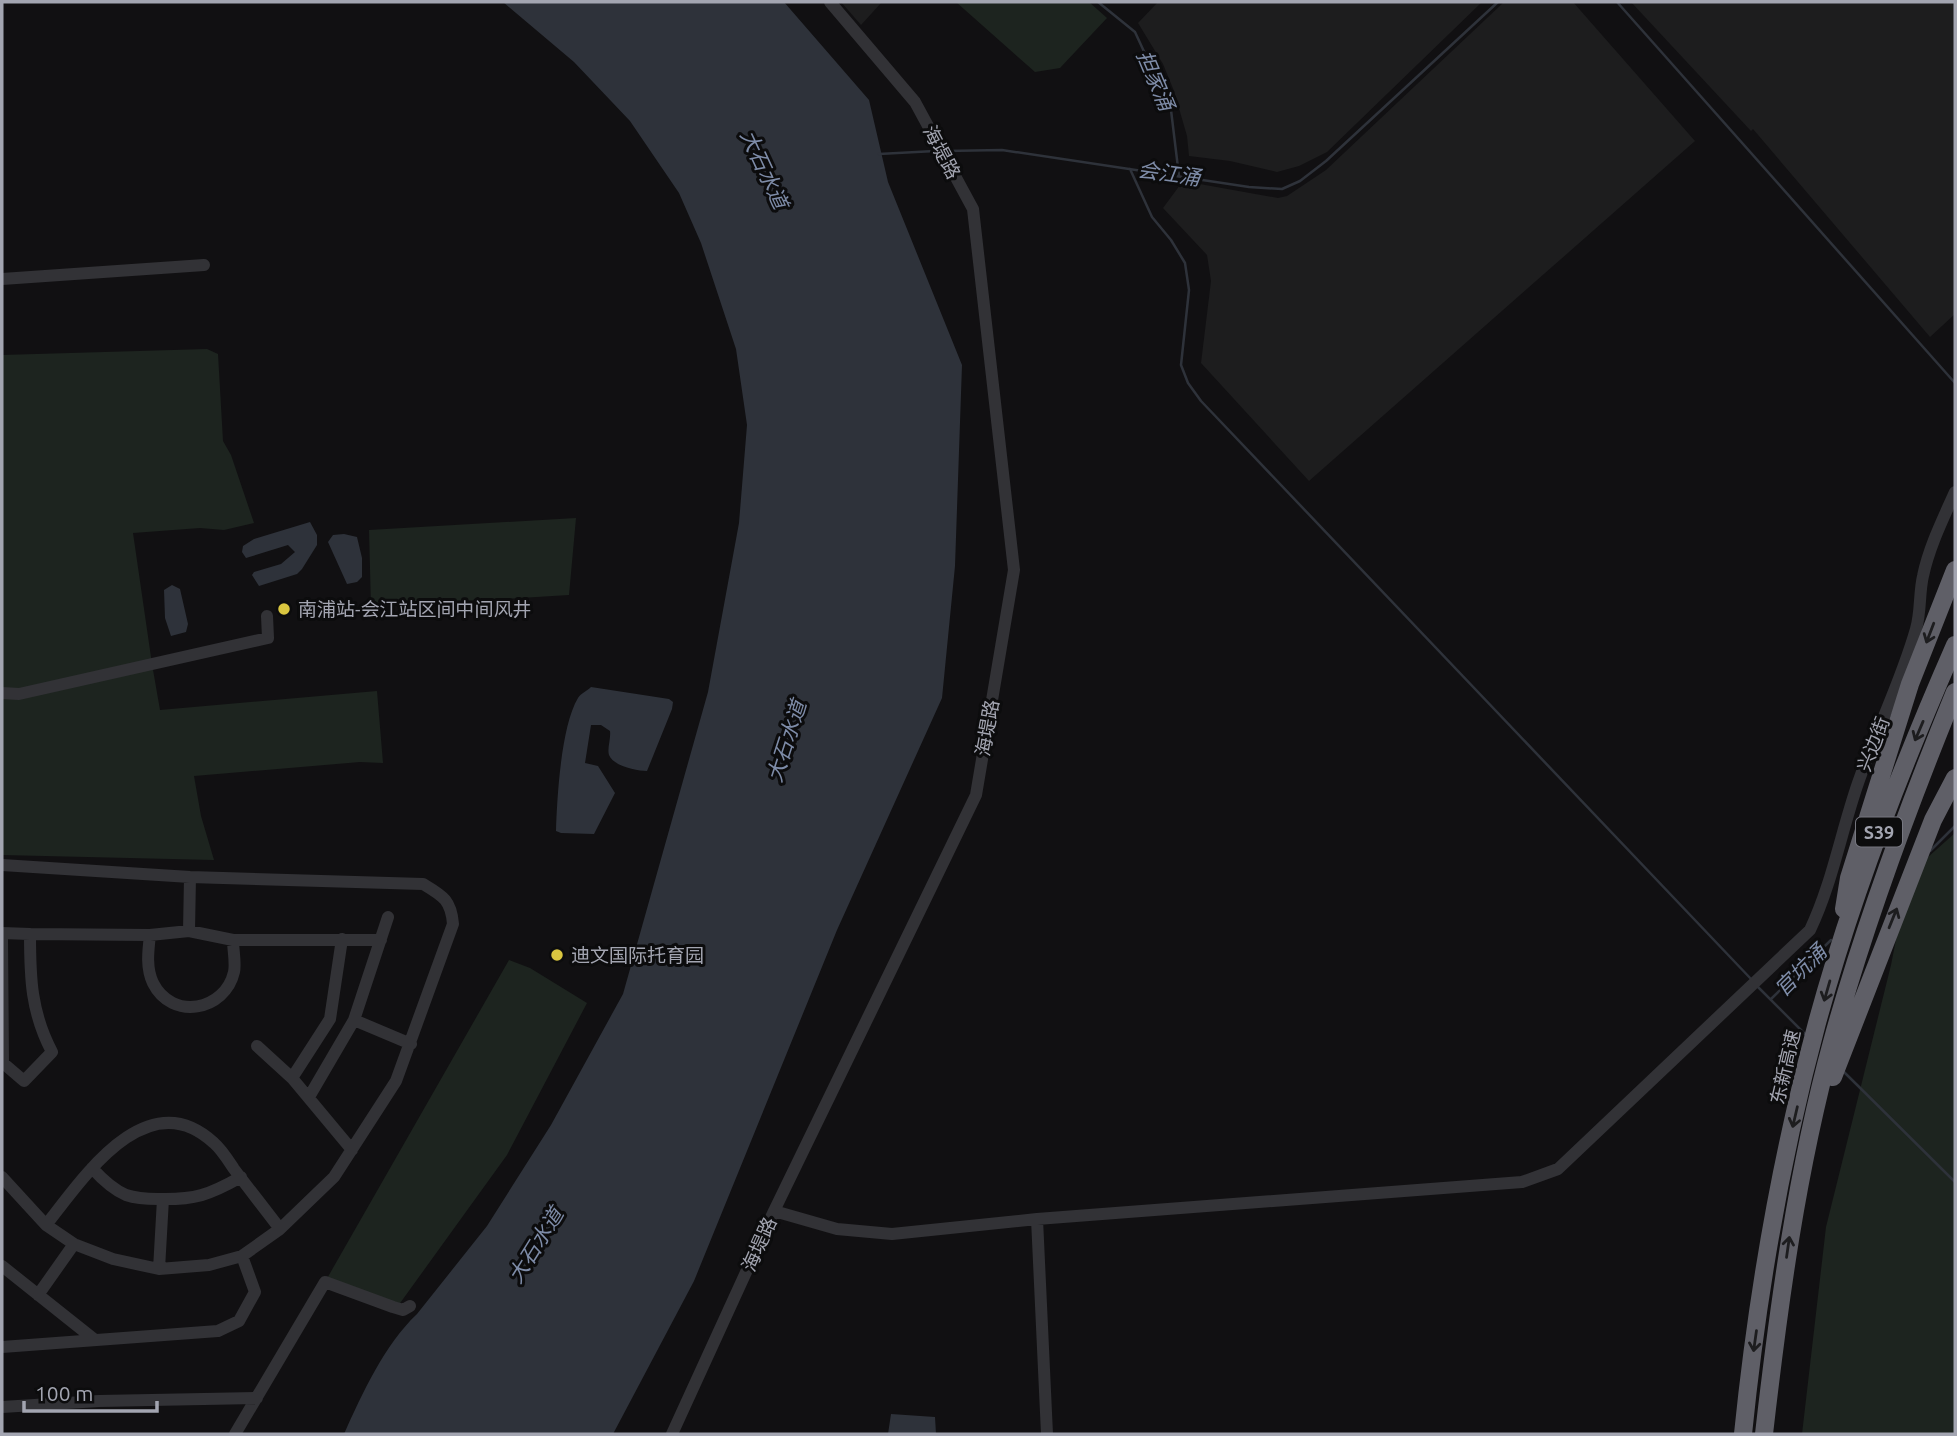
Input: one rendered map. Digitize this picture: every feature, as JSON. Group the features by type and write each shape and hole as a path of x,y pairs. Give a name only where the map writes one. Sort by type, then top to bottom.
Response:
{"highway":[{"path":"1837,957 1849,878 1910,684 1955,570"},
{"name":"东新高速","path":"1743,1434 1774,1222 1817,1023 1837,957 1899,780 1955,645"},
{"name":"东新高速","path":"1764,1434 1791,1231 1825,1070 1902,823 1955,692"},
{"path":"1809,1142 1933,820 1955,778"}],"street":[{"name":"海堤路","path":"672,1434 774,1211 976,795 1014,570 972,209 915,102 831,2"},
{"path":"2,279 204,265"},
{"name":"兴边街","path":"774,1211 837,1229 892,1234 1037,1219 1522,1182 1558,1168 1810,930 1821,907 1856,788 1917,626 1923,577 1938,531 1955,492"},
{"path":"2,693 19,694 268,638 267,616"},
{"path":"2,865 190,877 423,884 440,894 451,907 453,924 396,1081 334,1177 280,1229 242,1256 209,1265 159,1269 113,1259 74,1244 46,1225 2,1177"},
{"path":"189,932 190,877"},
{"path":"309,1097 354,1020 388,917"},
{"path":"2,933 149,935 189,932 233,940 381,940"},
{"path":"2,939 2,1063 24,1081 52,1052 40,1029 30,985 30,934"},
{"path":"149,935 147,961 153,983 166,1000 185,1008 202,1007 225,994 234,971 233,940"},
{"path":"292,1078 330,1018 342,939"},
{"path":"354,1020 411,1044"},
{"path":"257,1046 292,1078 352,1150"},
{"path":"46,1225 92,1168 123,1139 151,1124 171,1123 194,1129 215,1143 280,1229"},
{"path":"92,1168 126,1195 163,1199 188,1199 215,1191 241,1177"},
{"path":"159,1269 163,1199"},
{"path":"1037,1219 1047,1434"},
{"path":"38,1295 74,1244"},
{"path":"2,1348 218,1331 239,1321 255,1292 242,1256"},
{"path":"2,1266 95,1340"},
{"path":"235,1434 325,1282 403,1310 410,1306"},
{"path":"2,1407 99,1401 257,1398"}],"shaded area":[{"path":"841,2 882,2 861,25"},
{"path":"956,2 1089,2 1107,18 1060,68 1035,72"},
{"path":"1158,2 1482,2 1327,152 1299,166 1277,172 1230,161 1189,156 1187,136 1174,91 1163,64 1138,23"},
{"path":"1504,2 1573,2 1695,141 1309,481 1201,363 1211,281 1207,255 1163,208 1183,181 1278,198 1287,196 1326,170"},
{"path":"1631,2 1955,2 1955,314 1930,337 1753,129 1751,131"},
{"path":"207,349 218,354 223,441 231,455 254,523 224,530 200,528 133,533 160,710 377,691 383,763 360,762 194,776 201,816 214,860 2,855 2,355"},
{"path":"576,518 569,595 371,607 369,530"},
{"path":"1955,833 1955,1434 1802,1434 1826,1227 1891,965 1909,874"},
{"path":"509,960 530,968 587,1003 507,1155 398,1306 325,1282"}],"water":[{"name":"大石水道","path":"503,2 784,2 869,100 888,182 962,365 955,566 942,698 837,930 694,1281 613,1434 344,1434 367,1386 395,1340 487,1226 551,1125 623,994 708,692 739,523 747,425 736,349 701,243 679,193 630,121 574,62"},
{"path":"310,522 317,535 317,545 302,569 297,574 259,586 252,575 254,572 281,564 295,552 288,545 246,558 242,552 243,546 254,539"},
{"path":"333,535 357,537 362,558 362,577 357,582 347,584 328,542"},
{"path":"172,585 180,589 188,624 186,632 171,636 165,618 164,590"},
{"path":"591,687 669,699 673,702 672,709 647,771 620,765 611,759 610,731 601,725 591,725 585,763 598,766 615,793 594,834 561,833 556,831 564,744 572,710 578,698"},
{"path":"891,1414 935,1417 936,1434 888,1434"}],"waterway":[{"name":"担家涌","path":"1098,2 1135,32 1171,110 1179,176"},
{"name":"会江涌","path":"945,151 1002,150 1249,187 1282,189 1300,181 1326,161 1498,2"},
{"path":"1617,2 1955,383"},
{"name":"会江涌","path":"879,154 935,151"},
{"path":"1130,169 1152,217 1185,263 1189,290 1181,365 1188,383 1201,401 1752,980"},
{"name":"官坑涌","path":"1930,851 1955,826"},
{"name":"官坑涌","path":"1771,999 1831,940"},
{"path":"1756,985 1806,1035"},
{"path":"1843,1071 1955,1182"}],"place":[{"name":"南浦站-会江站区间中间风井","path":"284,609"},
{"name":"迪文国际托育园","path":"557,955"}]}
